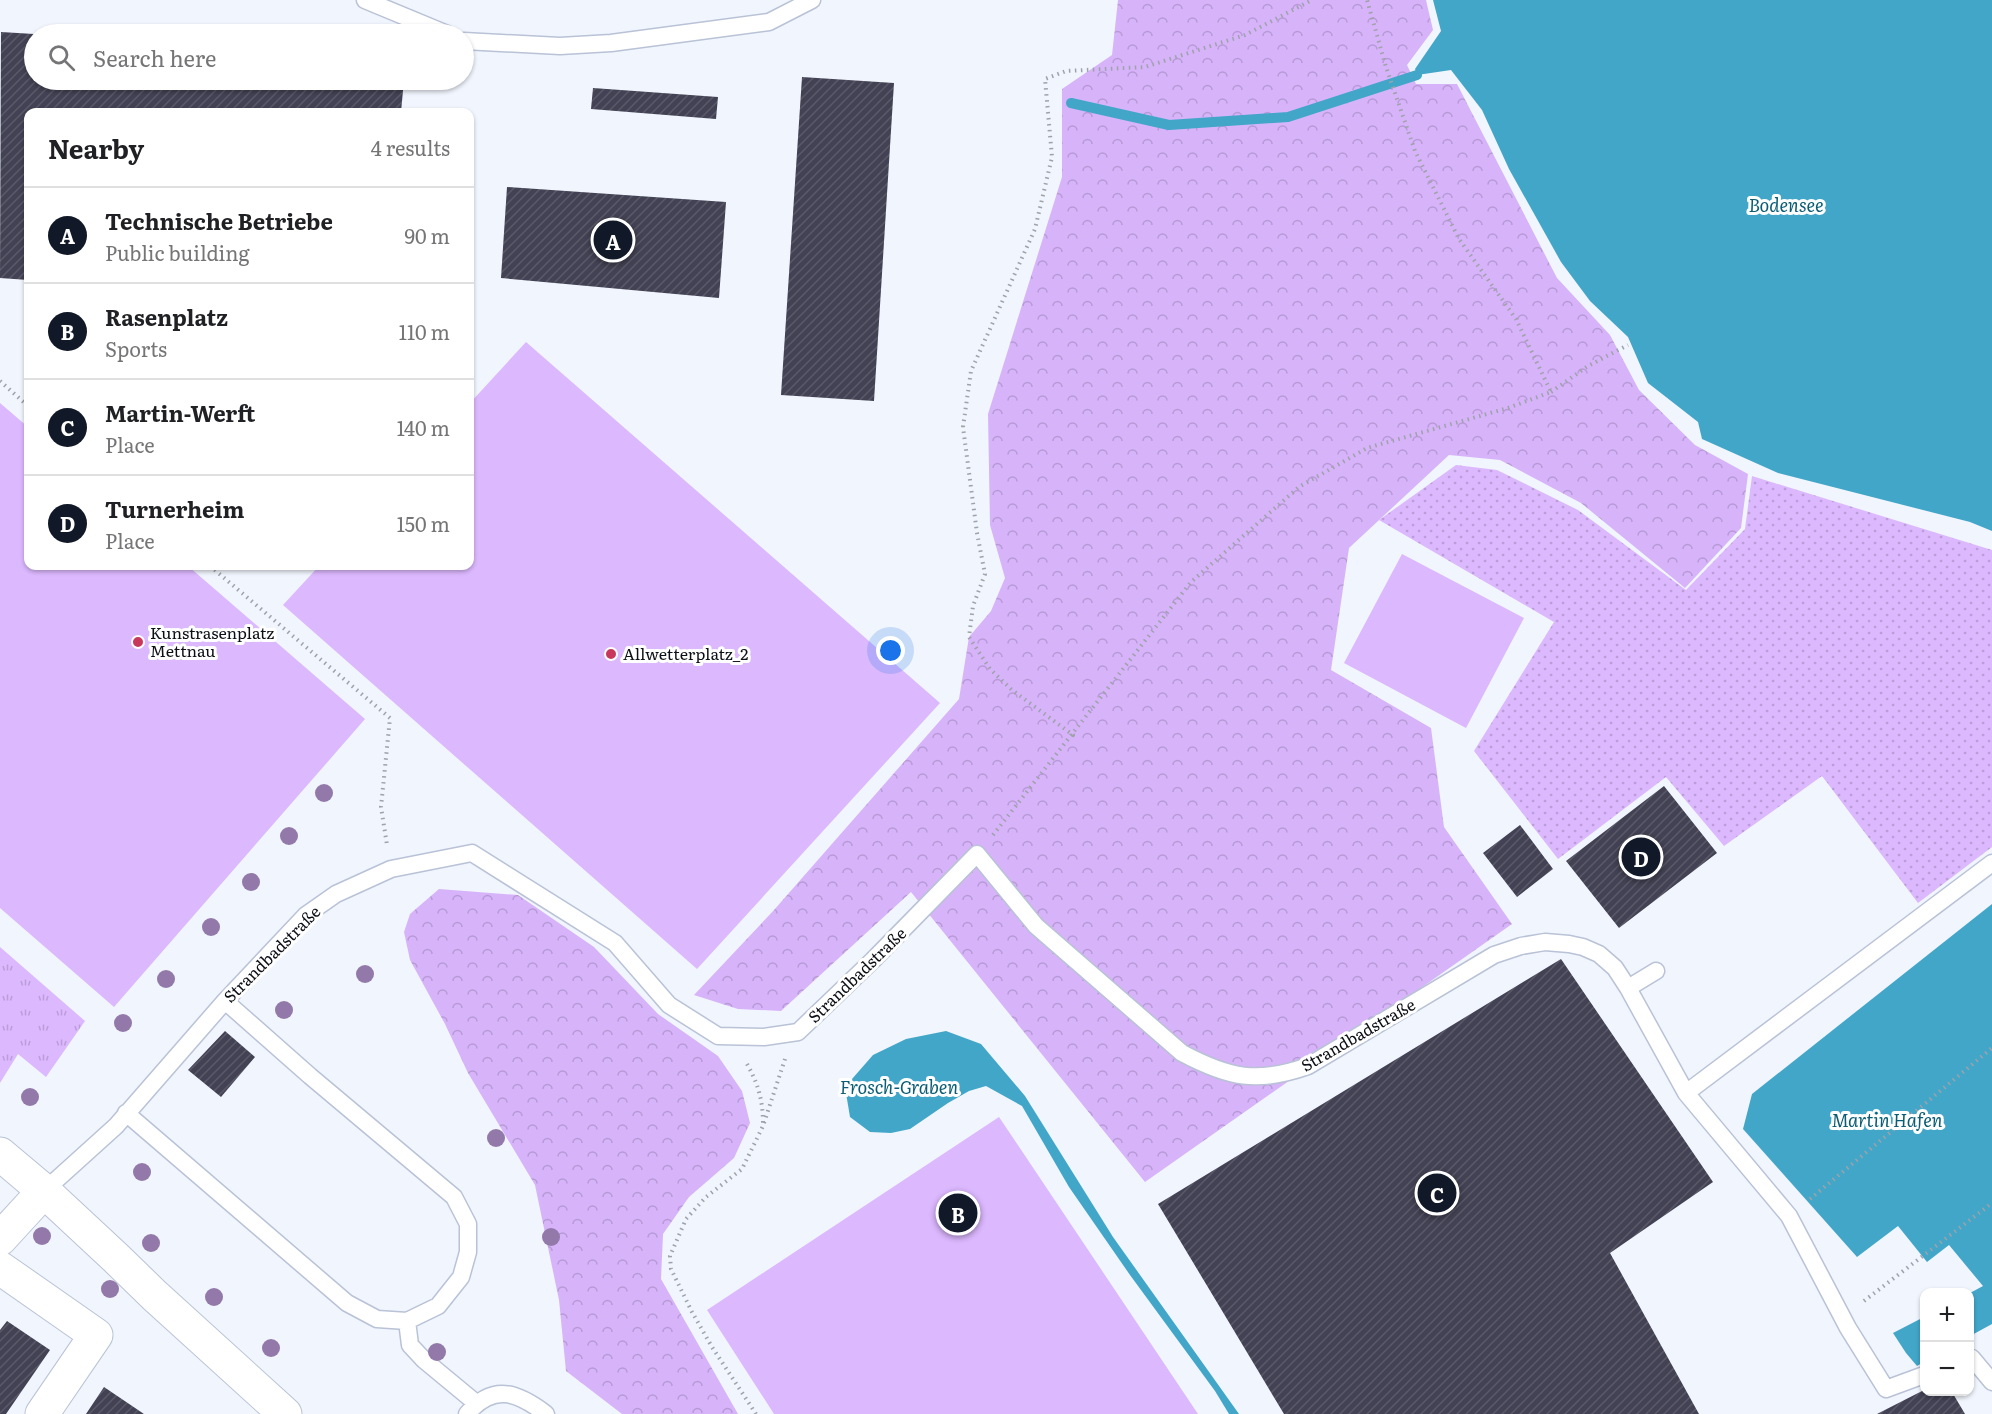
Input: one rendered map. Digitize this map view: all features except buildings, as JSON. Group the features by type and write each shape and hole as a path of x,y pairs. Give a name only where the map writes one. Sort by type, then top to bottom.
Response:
{"street":[{"path":"0,1154 44,1191 285,1414"},
{"name":"Strandbadstraße","path":"0,1239 44,1191"},
{"path":"0,1268 96,1335 42,1414"}],"lane":[{"path":"365,0 423,24"},
{"path":"474,42 560,46 611,43 769,22 812,0"},
{"name":"Strandbadstraße","path":"44,1191 116,1126 225,1000 306,915 336,894 391,869 472,854 615,943 669,1005 718,1036 764,1036 798,1032 873,960 977,854 1036,926 1182,1053 1204,1065 1253,1077 1283,1075 1308,1066 1494,955 1521,946 1545,942 1583,947 1599,954 1615,968 1628,987 1686,1093 1789,1216 1842,1317 1886,1389 1920,1376"},
{"path":"1686,1093 1992,863"},
{"path":"1628,987 1656,971"},
{"path":"126,1113 347,1303 377,1319 407,1321 438,1306 461,1278 468,1252 468,1224 454,1197 310,1076 225,1000"},
{"path":"407,1321 410,1345 472,1409 490,1396 509,1393 530,1402 546,1414"},
{"path":"1974,1360 1992,1382"}],"path":[{"path":"1073,735 1012,690 990,669 969,637 973,606 985,574 977,533 963,427 971,371 1035,229 1052,157 1045,79 1066,71 1145,67 1245,35 1312,0"},
{"path":"1367,0 1386,68 1415,151 1459,239 1516,319 1551,392"},
{"path":"977,854 1008,818 1191,582 1299,487 1367,448 1508,408 1551,392 1588,366 1628,345"},
{"path":"0,381 24,402"},
{"path":"215,570 390,718 381,807 391,869"},
{"path":"756,1414 712,1347 688,1305 671,1269 670,1256 686,1219 706,1197 742,1169 763,1126 782,1065 798,1032"},
{"path":"718,1036 737,1050 753,1075 763,1105 763,1126"},
{"path":"1789,1216 1992,1048"},
{"path":"1842,1317 1992,1203"}],"green space":[{"path":"1118,0 1426,0 1433,30 1407,65 1416,84 1457,84 1557,278 1610,335 1639,390 1695,445 1748,474 1741,528 1685,588 1581,503 1500,460 1449,455 1349,548 1331,670 1431,728 1444,827 1512,924 1145,1182 911,892 781,1011 738,1009 694,995 774,910 959,699 969,637 991,611 1005,578 990,525 988,414 1062,177 1062,89 1112,55"},
{"name":"Allwetterplatz_2","path":"526,342 940,703 697,969 283,605 315,570 474,570 474,399"},
{"name":"Kunstrasenplatz Mettnau","path":"0,403 24,424 24,570 193,570 365,719 114,1007 0,908"},
{"path":"1456,465 1497,470 1578,510 1686,590 1745,529 1752,476 1992,550 1992,847 1918,903 1822,776 1724,846 1666,777 1558,859 1474,751 1554,622 1379,520"},
{"path":"1402,554 1524,618 1466,728 1344,663"},
{"path":"439,889 518,895 594,947 658,1014 718,1056 742,1091 750,1123 734,1158 689,1197 663,1234 661,1279 738,1414 622,1414 566,1371 559,1300 535,1185 468,1073 445,1024 410,960 404,932 410,914"},
{"path":"0,947 85,1021 46,1077 18,1054 0,1083"},
{"path":"999,1117 1198,1414 774,1414 707,1310"}],"water":[{"name":"Bodensee","path":"1433,0 1992,0 1992,531 1970,522 1778,473 1702,439 1698,422 1648,383 1628,337 1590,301 1561,262 1509,169 1482,110 1451,70 1417,75 1415,69 1441,31"},
{"name":"Martin Hafen","path":"1992,904 1992,1324 1974,1334 1974,1291 1983,1286 1949,1245 1927,1262 1898,1226 1857,1257 1743,1129 1752,1094"},
{"name":"Frosch-Graben","path":"946,1031 981,1044 1025,1096 1113,1237 1239,1414 1229,1414 1215,1391 1130,1275 1069,1187 1022,1106 986,1086 969,1091 910,1129 891,1133 870,1132 850,1117 845,1087 873,1055 906,1039"},
{"path":"1920,1319 1920,1364 1917,1366 1893,1333"}],"waterway":[{"path":"1071,103 1169,125 1288,117 1417,75"}],"place":[{"name":"Technische Betriebe","path":"613,240"},
{"name":"Kunstrasenplatz Mettnau","path":"138,642"},
{"name":"Allwetterplatz_2","path":"611,654"},
{"name":"Turnerheim","path":"1641,857"},
{"name":"Martin-Werft","path":"1437,1193"},
{"name":"Rasenplatz","path":"958,1213"}]}
